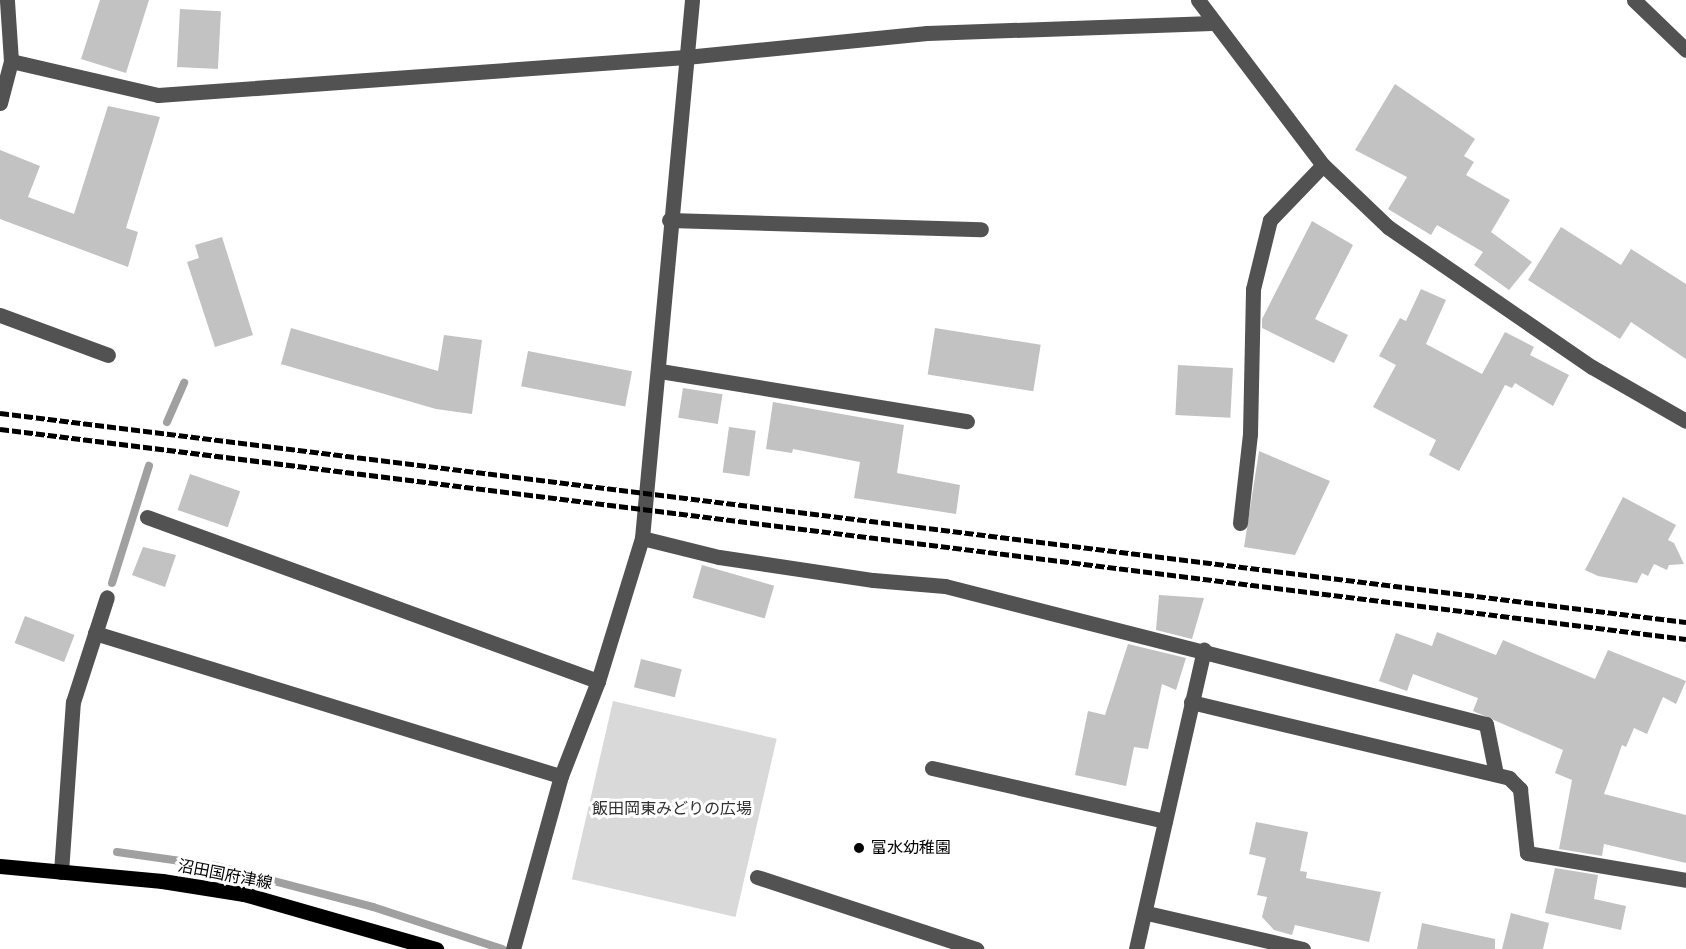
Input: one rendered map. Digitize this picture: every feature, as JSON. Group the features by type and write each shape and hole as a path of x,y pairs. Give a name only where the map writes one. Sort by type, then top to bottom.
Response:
{"main road":[{"name":"沼田国府津線","path":"0,866 162,881 244,894 436,949"}],"street":[{"path":"0,100 10,61 7,0"},
{"path":"513,949 561,776 598,681 642,538 660,371 669,220 692,0"},
{"path":"1198,0 1212,23 1323,165 1388,227 1592,367 1686,422"},
{"path":"1634,0 1686,50"},
{"path":"10,61 158,95 686,57 927,33 1212,23"},
{"path":"1240,523 1250,434 1256,278 1270,220 1323,165"},
{"path":"669,220 981,229"},
{"path":"0,315 108,355"},
{"path":"660,371 967,422"},
{"path":"147,517 598,681"},
{"path":"642,538 719,557 873,580 945,586 1204,650 1486,724 1496,774"},
{"path":"61,872 73,702 107,597"},
{"path":"95,633 561,776"},
{"path":"1136,949 1147,913 1165,821 1204,650"},
{"path":"1191,702 1496,774 1520,789 1527,853 1686,880"},
{"path":"932,768 1165,821"},
{"path":"757,877 976,949"},
{"path":"1147,913 1303,949"}],"green space":[{"name":"飯田岡東みどりの広場","path":"613,701 777,739 736,917 572,879"}],"building":[{"path":"100,0 149,0 126,73 81,59"},
{"path":"180,9 221,11 218,69 177,67"},
{"path":"1395,84 1475,139 1464,156 1474,162 1466,175 1510,200 1491,232 1532,262 1509,290 1474,265 1483,252 1437,225 1431,235 1388,209 1407,177 1355,150"},
{"path":"108,106 160,117 126,228 138,232 128,267 0,219 0,150 40,166 28,197 74,214"},
{"path":"1312,221 1353,245 1315,319 1348,335 1334,363 1262,328 1262,319"},
{"path":"1561,227 1621,265 1631,249 1686,284 1686,359 1631,322 1620,339 1528,280"},
{"path":"222,237 253,335 215,347 187,262 199,258 195,245"},
{"path":"1421,289 1446,300 1426,344 1482,374 1505,332 1534,347 1530,355 1569,375 1553,406 1515,383 1512,388 1505,385 1459,471 1429,455 1436,440 1373,407 1396,365 1379,356 1400,318 1406,321"},
{"path":"291,328 438,371 444,335 482,340 472,414 436,409 281,364"},
{"path":"935,328 1041,345 1033,391 928,374"},
{"path":"528,351 632,371 625,407 521,386"},
{"path":"1178,365 1233,368 1230,418 1175,415"},
{"path":"683,388 723,394 718,424 678,418"},
{"path":"773,402 904,425 897,473 960,485 956,514 854,498 860,462 793,449 792,453 766,449"},
{"path":"729,427 756,431 749,476 723,473"},
{"path":"1259,451 1330,481 1295,555 1244,547"},
{"path":"190,474 240,491 228,527 178,510"},
{"path":"1623,497 1676,525 1668,540 1674,543 1684,564 1669,565 1667,570 1654,564 1648,576 1642,573 1637,583 1598,576 1585,570"},
{"path":"143,547 176,555 165,587 132,575"},
{"path":"702,565 774,586 765,618 693,598"},
{"path":"1159,595 1204,598 1192,639 1156,630"},
{"path":"25,616 74,635 64,662 15,643"},
{"path":"1437,632 1496,655 1503,640 1595,679 1608,650 1686,681 1676,704 1663,697 1647,734 1634,728 1626,747 1622,745 1604,794 1686,815 1686,863 1604,844 1602,856 1559,849 1572,780 1555,773 1563,750 1473,711 1478,698 1413,674 1407,691 1379,681 1396,633 1432,646"},
{"path":"1128,644 1186,658 1176,690 1162,684 1148,749 1134,747 1126,786 1075,775 1088,711 1105,715"},
{"path":"641,659 682,669 675,697 634,687"},
{"path":"1256,822 1308,832 1300,871 1307,872 1306,878 1381,892 1369,942 1295,925 1292,935 1274,930 1262,917 1267,897 1257,895 1266,858 1249,854"},
{"path":"1555,868 1598,875 1594,899 1626,906 1621,930 1545,913"},
{"path":"1511,913 1549,923 1543,949 1502,949"},
{"path":"1422,923 1495,939 1495,949 1417,949"}],"waterway":[{"path":"167,422 184,383"},
{"path":"112,583 149,466"},
{"path":"117,852 216,866 373,907 502,949"}],"railway":[{"path":"0,413 1686,622"},
{"path":"0,429 1686,639"}],"place":[{"name":"富水幼稚園","path":"859,848"}]}
